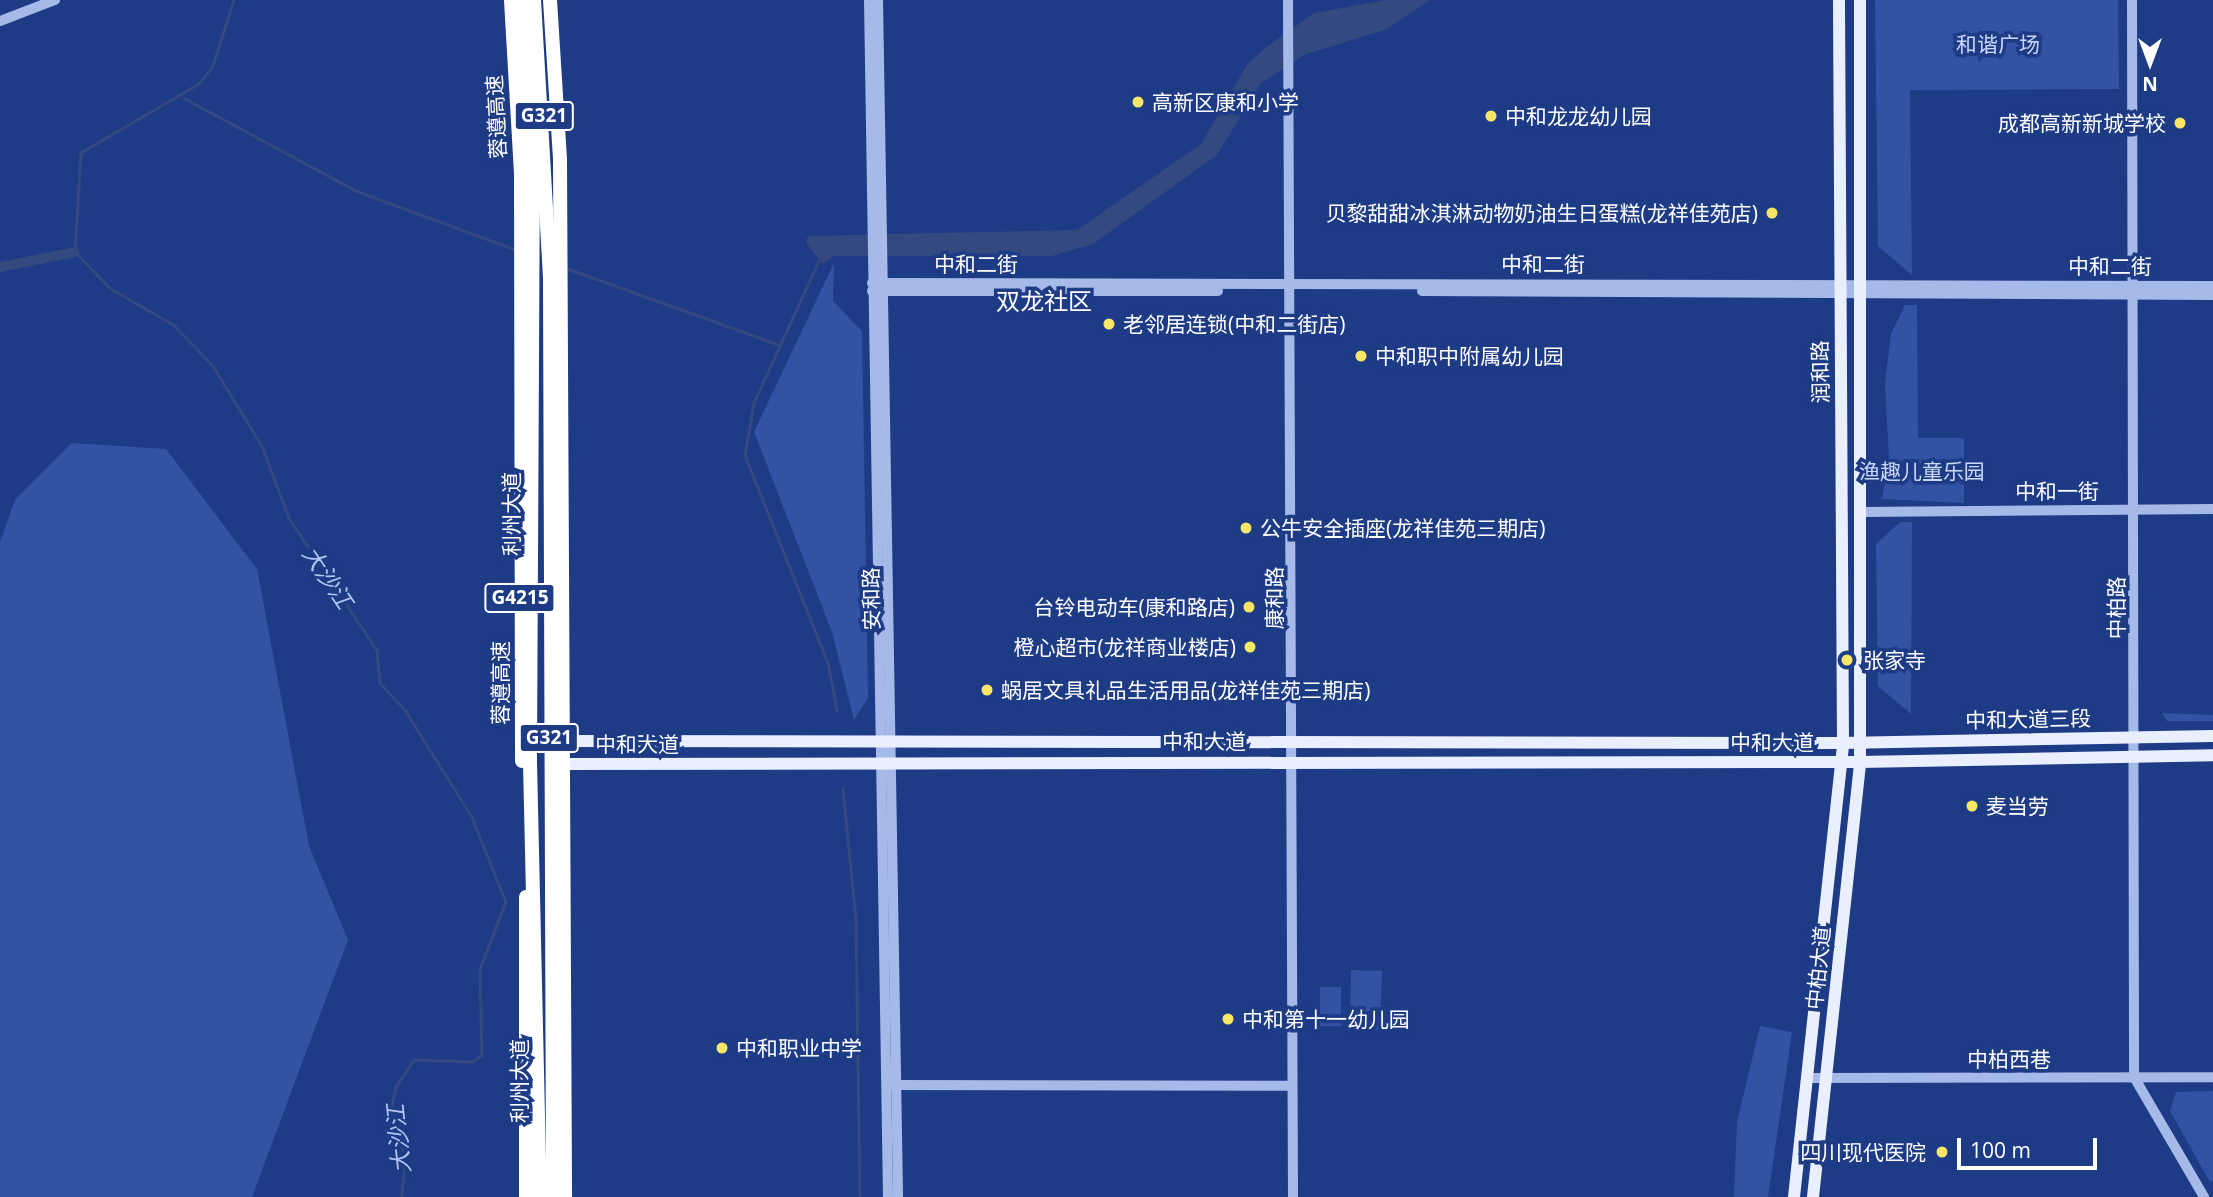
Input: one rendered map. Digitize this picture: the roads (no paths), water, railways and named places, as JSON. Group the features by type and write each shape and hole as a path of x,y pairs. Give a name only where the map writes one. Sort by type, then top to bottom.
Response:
{"highway":[{"name":"蓉遵高速","path":"510,0 521,175 526,1197"},
{"name":"利州大道","path":"521,0 533,282 530,764 541,1030 540,1197"},
{"name":"利州大道","path":"534,0 550,280 549,764 553,1197"},
{"name":"G4215","path":"550,0 561,160 565,1197"}],"main road":[{"name":"润和路","path":"1839,0 1838,288 1843,743"},
{"name":"润和路","path":"1860,0 1857,288 1860,742"},
{"name":"中和大道三段","path":"1843,743 2213,736"},
{"name":"中和大道","path":"549,741 1843,743"},
{"name":"中柏大道","path":"1813,1197 1860,742"},
{"name":"中柏大道","path":"1794,1197 1843,743"},
{"name":"中和大道三段","path":"1860,762 2136,754 2213,755"},
{"name":"中和大道","path":"549,764 1294,760 1860,762"}],"street":[{"path":"0,21 55,0"},
{"name":"安和路","path":"869,0 878,762 898,1197"},
{"name":"安和路","path":"878,0 886,287 893,740 891,1085 887,1197"},
{"name":"康和路","path":"1288,0 1294,760 1293,1197"},
{"name":"中柏路","path":"2133,0 2136,754 2134,1077"},
{"name":"中和二街","path":"2135,290 2213,286"},
{"name":"中和二街","path":"872,287 1857,288 2135,290 2213,295"},
{"name":"中和一街","path":"1860,512 2213,509"},
{"name":"中柏西巷","path":"1806,1077 2213,1077"},
{"path":"2134,1077 2204,1197"},
{"path":"891,1085 1292,1086"}],"waterway":[{"name":"大沙江","path":"234,0 213,66 199,84 81,153 75,252 110,288 174,325 213,366 262,446 289,518 377,650 380,683 405,710 472,817 506,902 480,969 482,1055 472,1062 414,1060 396,1087 391,1110 405,1155 402,1197"},
{"path":"184,98 357,191 514,249"},
{"path":"0,267 75,252"},
{"path":"820,259 754,403 745,455 828,662 837,710"},
{"path":"566,268 780,345"},
{"path":"843,789 856,919 860,1197"}],"place":[{"name":"高新区康和小学","path":"1138,102"},
{"name":"中和龙龙幼儿园","path":"1491,116"},
{"name":"成都高新新城学校","path":"2180,123"},
{"name":"贝黎甜甜冰淇淋动物奶油生日蛋糕(龙祥佳苑店)","path":"1772,213"},
{"name":"老邻居连锁(中和二街店)","path":"1109,324"},
{"name":"中和职中附属幼儿园","path":"1361,356"},
{"name":"公牛安全插座(龙祥佳苑三期店)","path":"1246,528"},
{"name":"台铃电动车(康和路店)","path":"1249,607"},
{"name":"橙心超市(龙祥商业楼店)","path":"1250,647"},
{"name":"张家寺","path":"1847,660"},
{"name":"蜗居文具礼品生活用品(龙祥佳苑三期店)","path":"987,690"},
{"name":"麦当劳","path":"1972,806"},
{"name":"中和第十一幼儿园","path":"1228,1019"},
{"name":"中和职业中学","path":"722,1048"},
{"name":"四川现代医院","path":"1942,1152"}],"district":[{"name":"双龙社区","path":"1044,301"}],"park label":[{"name":"和谐广场","path":"1998,44"},
{"name":"渔趣儿童乐园","path":"1922,471"}]}
